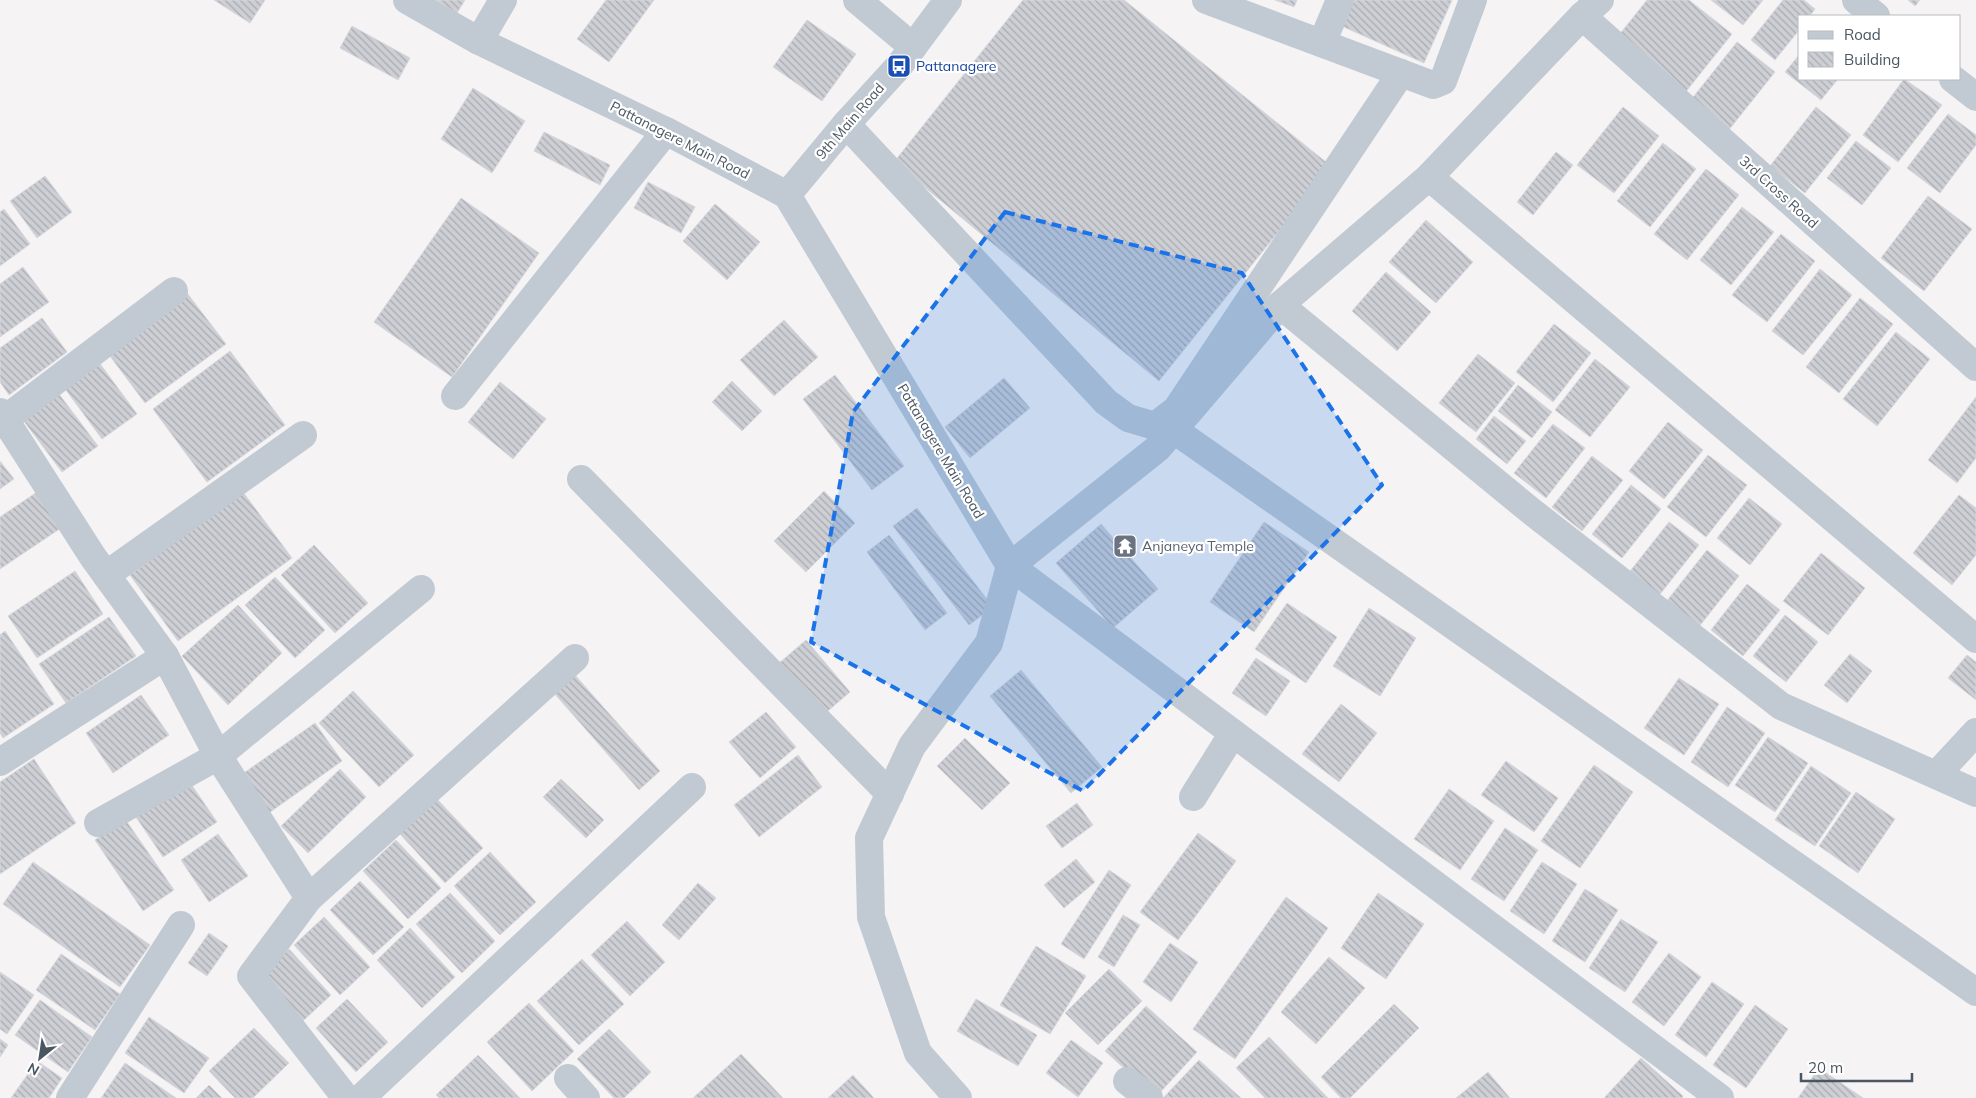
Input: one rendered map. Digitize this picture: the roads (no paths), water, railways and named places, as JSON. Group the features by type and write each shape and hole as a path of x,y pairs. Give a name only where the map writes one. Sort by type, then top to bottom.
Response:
{"street":[{"name":"Pattanagere Main Road","path":"407,0 479,41 666,132 787,195 1010,566"},
{"path":"479,41 504,0"},
{"path":"857,0 913,47"},
{"name":"9th Main Road","path":"787,195 846,124 899,66 948,0"},
{"path":"1206,0 1433,85 1443,81 1473,0"},
{"path":"1322,43 1340,0"},
{"path":"1856,0 1875,15"},
{"path":"958,1098 918,1053 871,917 869,838 912,746 989,643 1010,566 1158,448 1280,305 1429,177 1591,8"},
{"name":"3rd Cross Road","path":"1591,8 1976,367"},
{"path":"846,124 1106,402 1128,418 1155,426 1176,410 1401,73"},
{"path":"1954,80 1976,97"},
{"path":"455,396 666,132"},
{"path":"1429,177 1976,639"},
{"path":"174,291 2,415 106,575 165,656 218,756 309,898"},
{"path":"1280,305 1531,511 1781,706 1976,792"},
{"path":"1174,430 1976,992"},
{"path":"106,575 304,435"},
{"path":"582,479 890,794"},
{"path":"1010,566 1720,1098"},
{"path":"98,823 218,756 420,589"},
{"path":"0,762 165,656"},
{"path":"346,1098 250,976 309,898 575,658"},
{"path":"1937,774 1976,732"},
{"path":"1193,797 1233,733"},
{"path":"361,1098 692,787"},
{"path":"70,1098 181,925"},
{"path":"1127,1080 1149,1098"}],"place":[{"name":"Pattanagere","path":"899,66"},
{"name":"Anjaneya Temple","path":"1125,546"}]}
